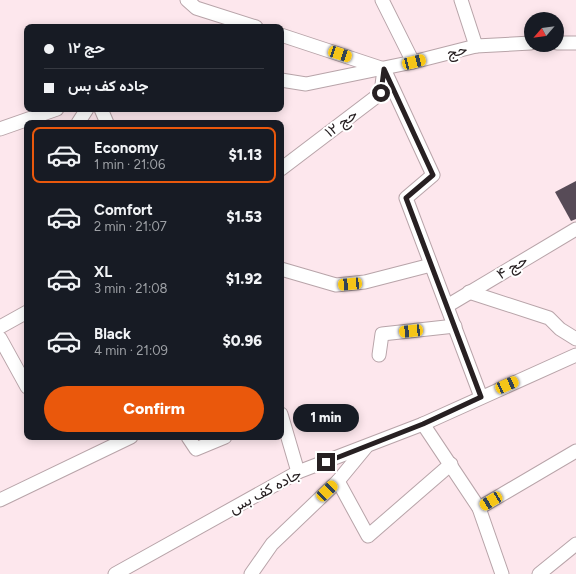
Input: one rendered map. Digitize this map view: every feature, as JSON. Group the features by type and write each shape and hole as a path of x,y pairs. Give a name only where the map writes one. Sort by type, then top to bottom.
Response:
{"street":[{"path":"187,0 196,8 247,24"},
{"path":"382,0 414,62"},
{"path":"461,0 476,46"},
{"path":"284,36 384,69 433,175 406,198 481,397"},
{"name":"حج","path":"284,80 306,84 384,69 476,46 524,43"},
{"path":"564,43 576,43"},
{"name":"حج ۱۲","path":"284,167 381,93 384,69"},
{"path":"26,120 48,112"},
{"path":"0,129 24,121"},
{"name":"حج ۴","path":"447,306 576,229"},
{"path":"284,270 336,285 365,282 432,265"},
{"path":"469,292 550,318 560,330 576,339"},
{"path":"0,327 24,314"},
{"path":"380,355 382,334 455,326"},
{"path":"0,338 24,382"},
{"name":"جاده کف بس","path":"115,574 298,472 423,424 576,355"},
{"path":"284,424 298,472"},
{"path":"423,424 479,508 502,574"},
{"path":"0,500 125,440"},
{"path":"190,440 196,449 218,440"},
{"path":"251,574 272,544 338,481 368,446"},
{"path":"479,508 576,451"},
{"path":"338,481 368,536 451,464"},
{"path":"539,574 576,544"}],"building":[{"path":"576,181 576,219 571,221 555,192"}],"route":[{"path":"326,462 423,424 481,397 406,198 433,175 384,69 381,93"}]}
